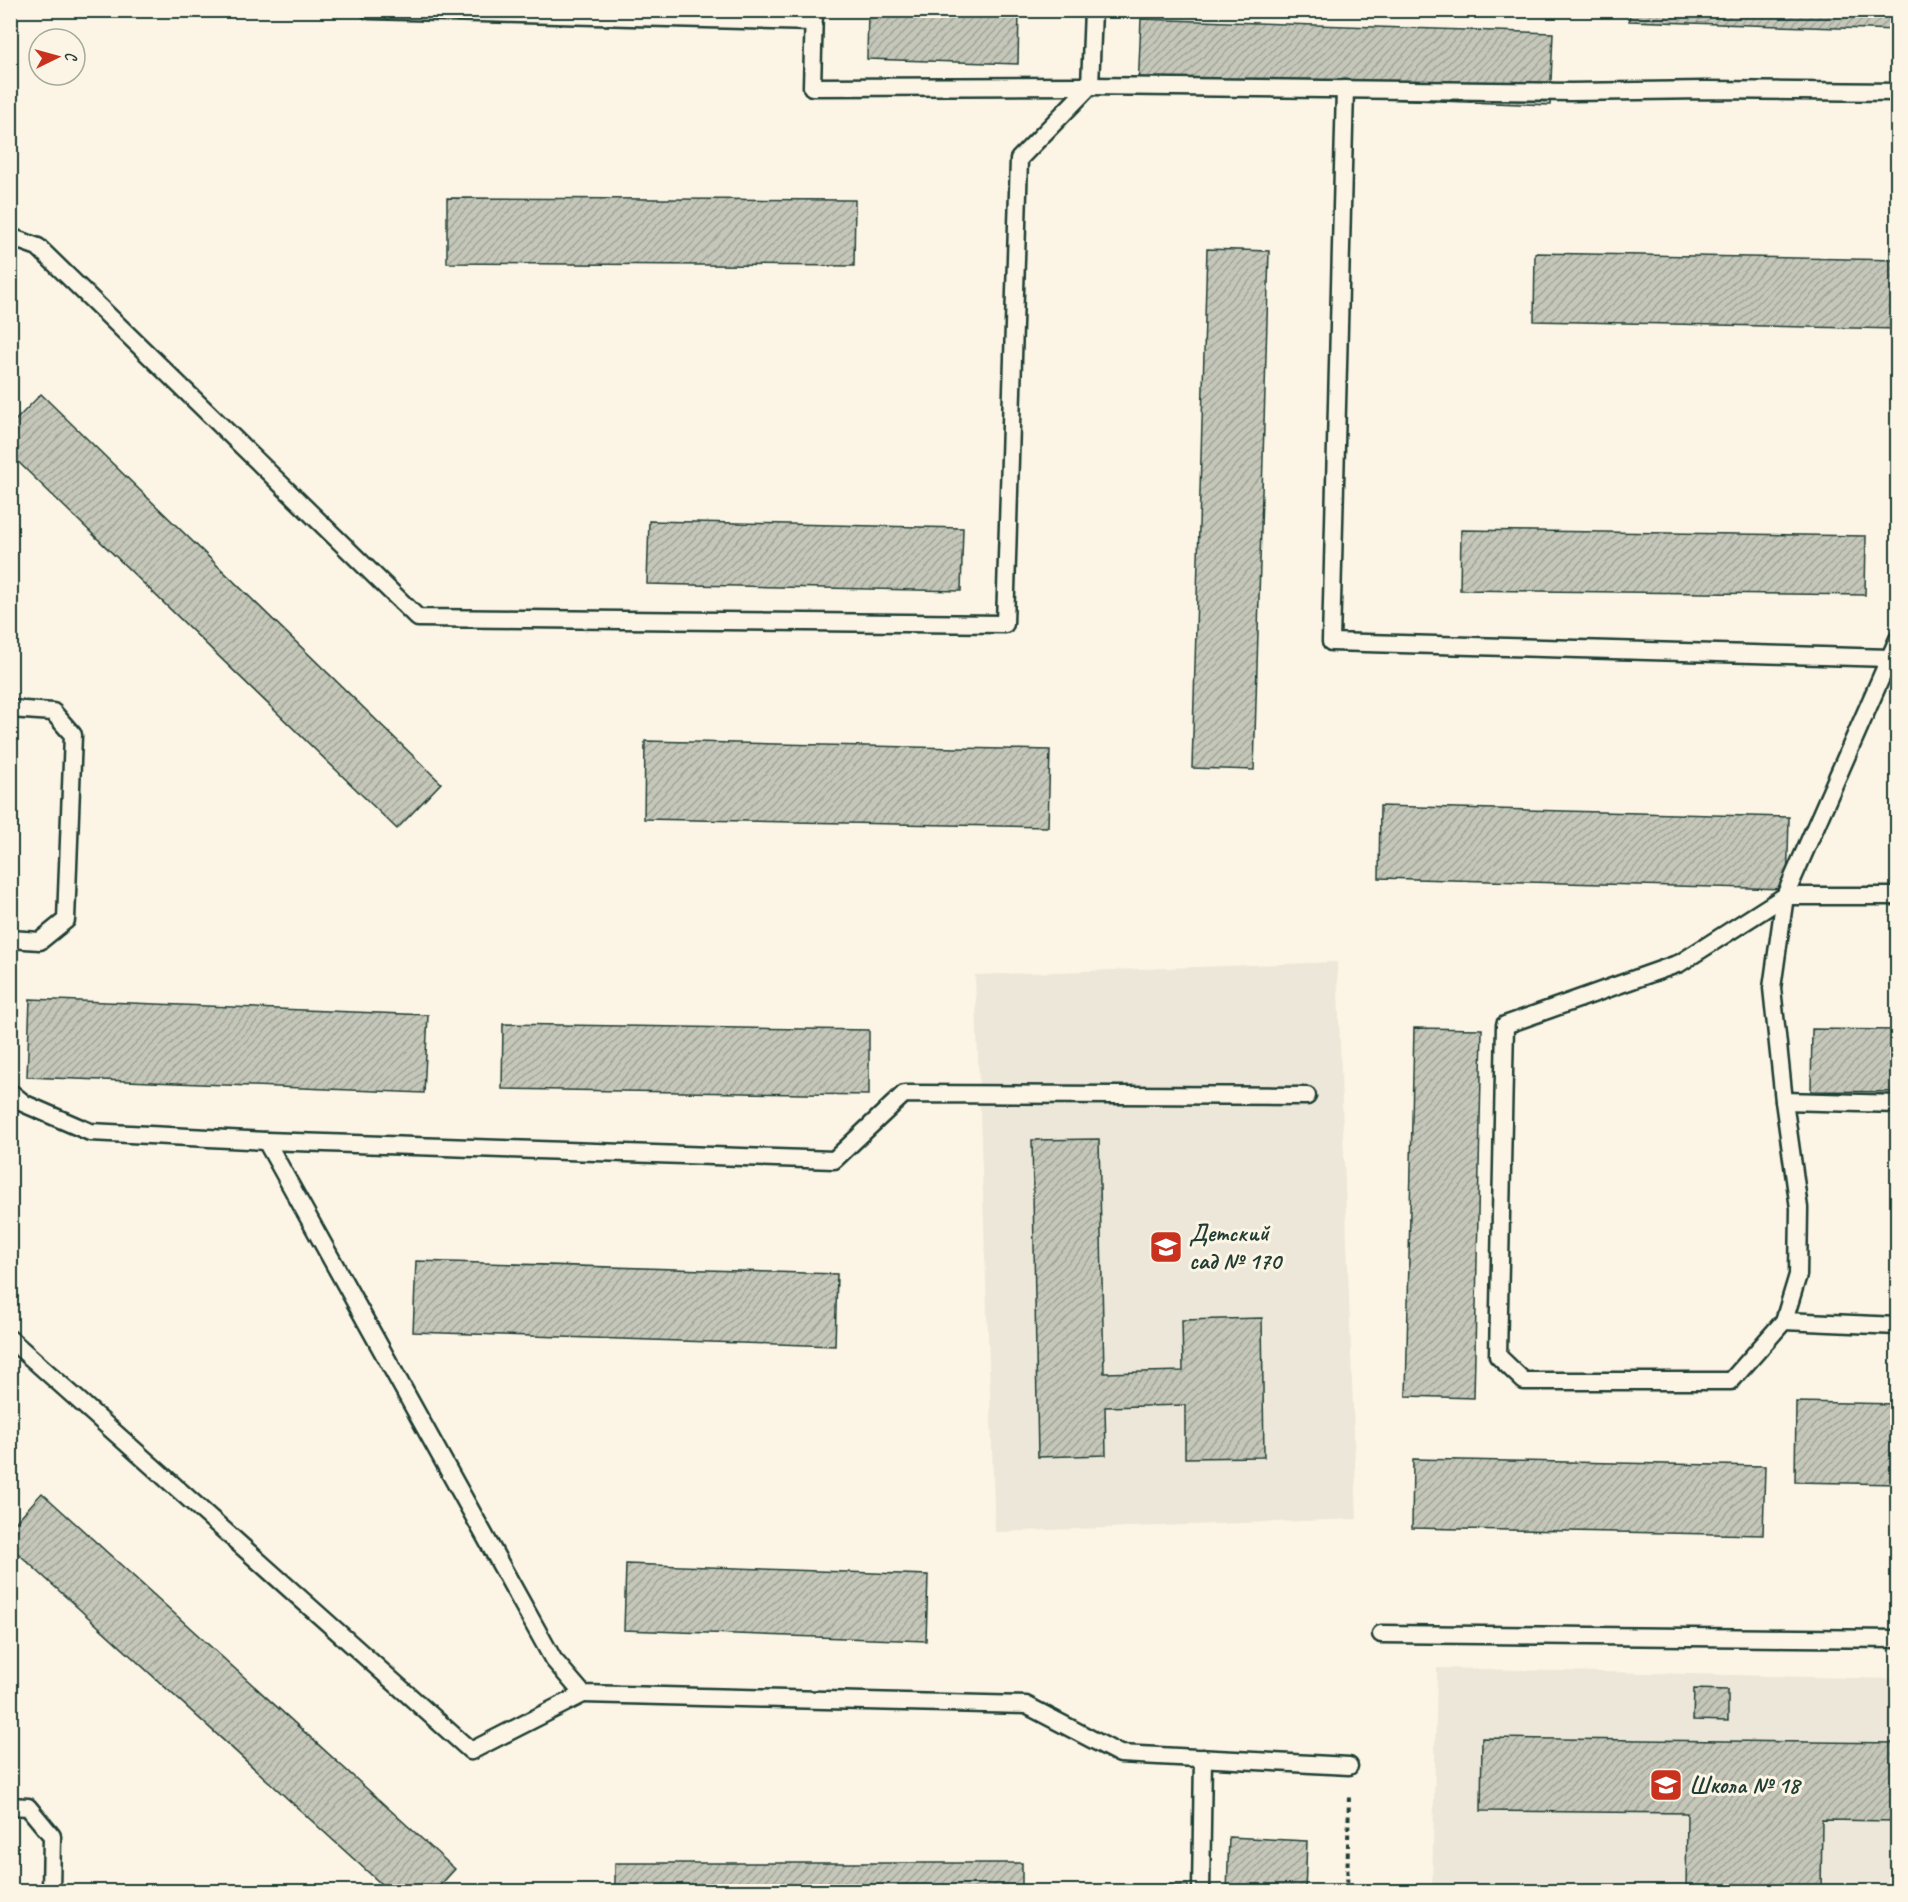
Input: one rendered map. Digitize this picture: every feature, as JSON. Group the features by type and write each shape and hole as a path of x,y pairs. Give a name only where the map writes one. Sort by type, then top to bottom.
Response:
{"lane":[{"path":"369,10 813,16 812,87 1090,86 1571,92 1705,90 1898,92"},
{"path":"10,237 38,247 418,618 1005,624 1019,159 1090,86 1093,10"},
{"path":"1345,89 1331,642 1890,658"},
{"path":"1898,639 1785,896 1772,988 1784,1101 1799,1208 1798,1275 1784,1321 1731,1381 1524,1381 1498,1356 1506,1025 1680,963 1785,896 1898,896"},
{"path":"10,709 53,712 73,735 66,920 40,940 10,939"},
{"path":"10,1092 25,1104 90,1132 266,1141 834,1160 904,1094 1307,1096"},
{"path":"1784,1101 1898,1104"},
{"path":"266,1141 553,1659 583,1694"},
{"path":"1784,1321 1898,1326"},
{"path":"10,1339 471,1751 583,1694 1026,1705 1120,1754 1349,1766"},
{"path":"1381,1634 1898,1640"},
{"path":"1201,1892 1203,1758"},
{"path":"10,1806 28,1807 52,1836 51,1892"}],"path":[{"path":"1347,1892 1349,1766"}],"shaded area":[{"name":"Детский сад № 170","path":"1337,962 1357,1519 995,1532 975,975"},
{"name":"Школа № 18","path":"1437,1668 1897,1679 1897,1891 1432,1892"}],"building":[{"path":"868,10 1019,10 1018,64 867,59"},
{"path":"1630,10 1898,10 1898,30 1629,21"},
{"path":"1141,19 1553,33 1550,105 1138,90"},
{"path":"447,198 855,200 854,266 447,263"},
{"path":"1207,249 1269,251 1254,770 1192,768"},
{"path":"1535,253 1898,260 1898,329 1534,321"},
{"path":"41,394 441,783 397,829 10,454 10,426"},
{"path":"649,521 963,528 961,591 647,584"},
{"path":"1461,530 1866,536 1865,595 1460,590"},
{"path":"645,741 1050,750 1048,827 644,819"},
{"path":"1380,806 1789,817 1787,889 1379,878"},
{"path":"30,999 428,1015 424,1093 27,1077"},
{"path":"503,1024 869,1030 869,1095 502,1089"},
{"path":"1414,1028 1482,1029 1474,1398 1406,1396"},
{"path":"1812,1029 1898,1030 1898,1092 1811,1091"},
{"path":"1099,1139 1104,1373 1183,1371 1182,1320 1262,1318 1264,1457 1185,1458 1185,1405 1105,1407 1106,1455 1038,1457 1032,1140"},
{"path":"416,1261 837,1274 835,1346 413,1332"},
{"path":"1796,1402 1898,1404 1898,1484 1795,1482"},
{"path":"1413,1459 1765,1466 1763,1535 1412,1528"},
{"path":"42,1493 455,1869 434,1892 390,1892 10,1546 10,1528"},
{"path":"626,1564 928,1575 926,1641 624,1630"},
{"path":"1694,1689 1728,1690 1728,1721 1693,1720"},
{"path":"1482,1738 1898,1743 1898,1821 1822,1820 1821,1892 1686,1892 1687,1813 1481,1811"},
{"path":"1229,1837 1307,1841 1305,1892 1227,1892"},
{"path":"615,1863 1022,1863 1022,1892 615,1892"},
{"path":"1116,1885 1188,1885 1188,1892 1116,1892"}],"place":[{"name":"Детский сад № 170","path":"1166,1247"},
{"name":"Школа № 18","path":"1666,1785"}]}
